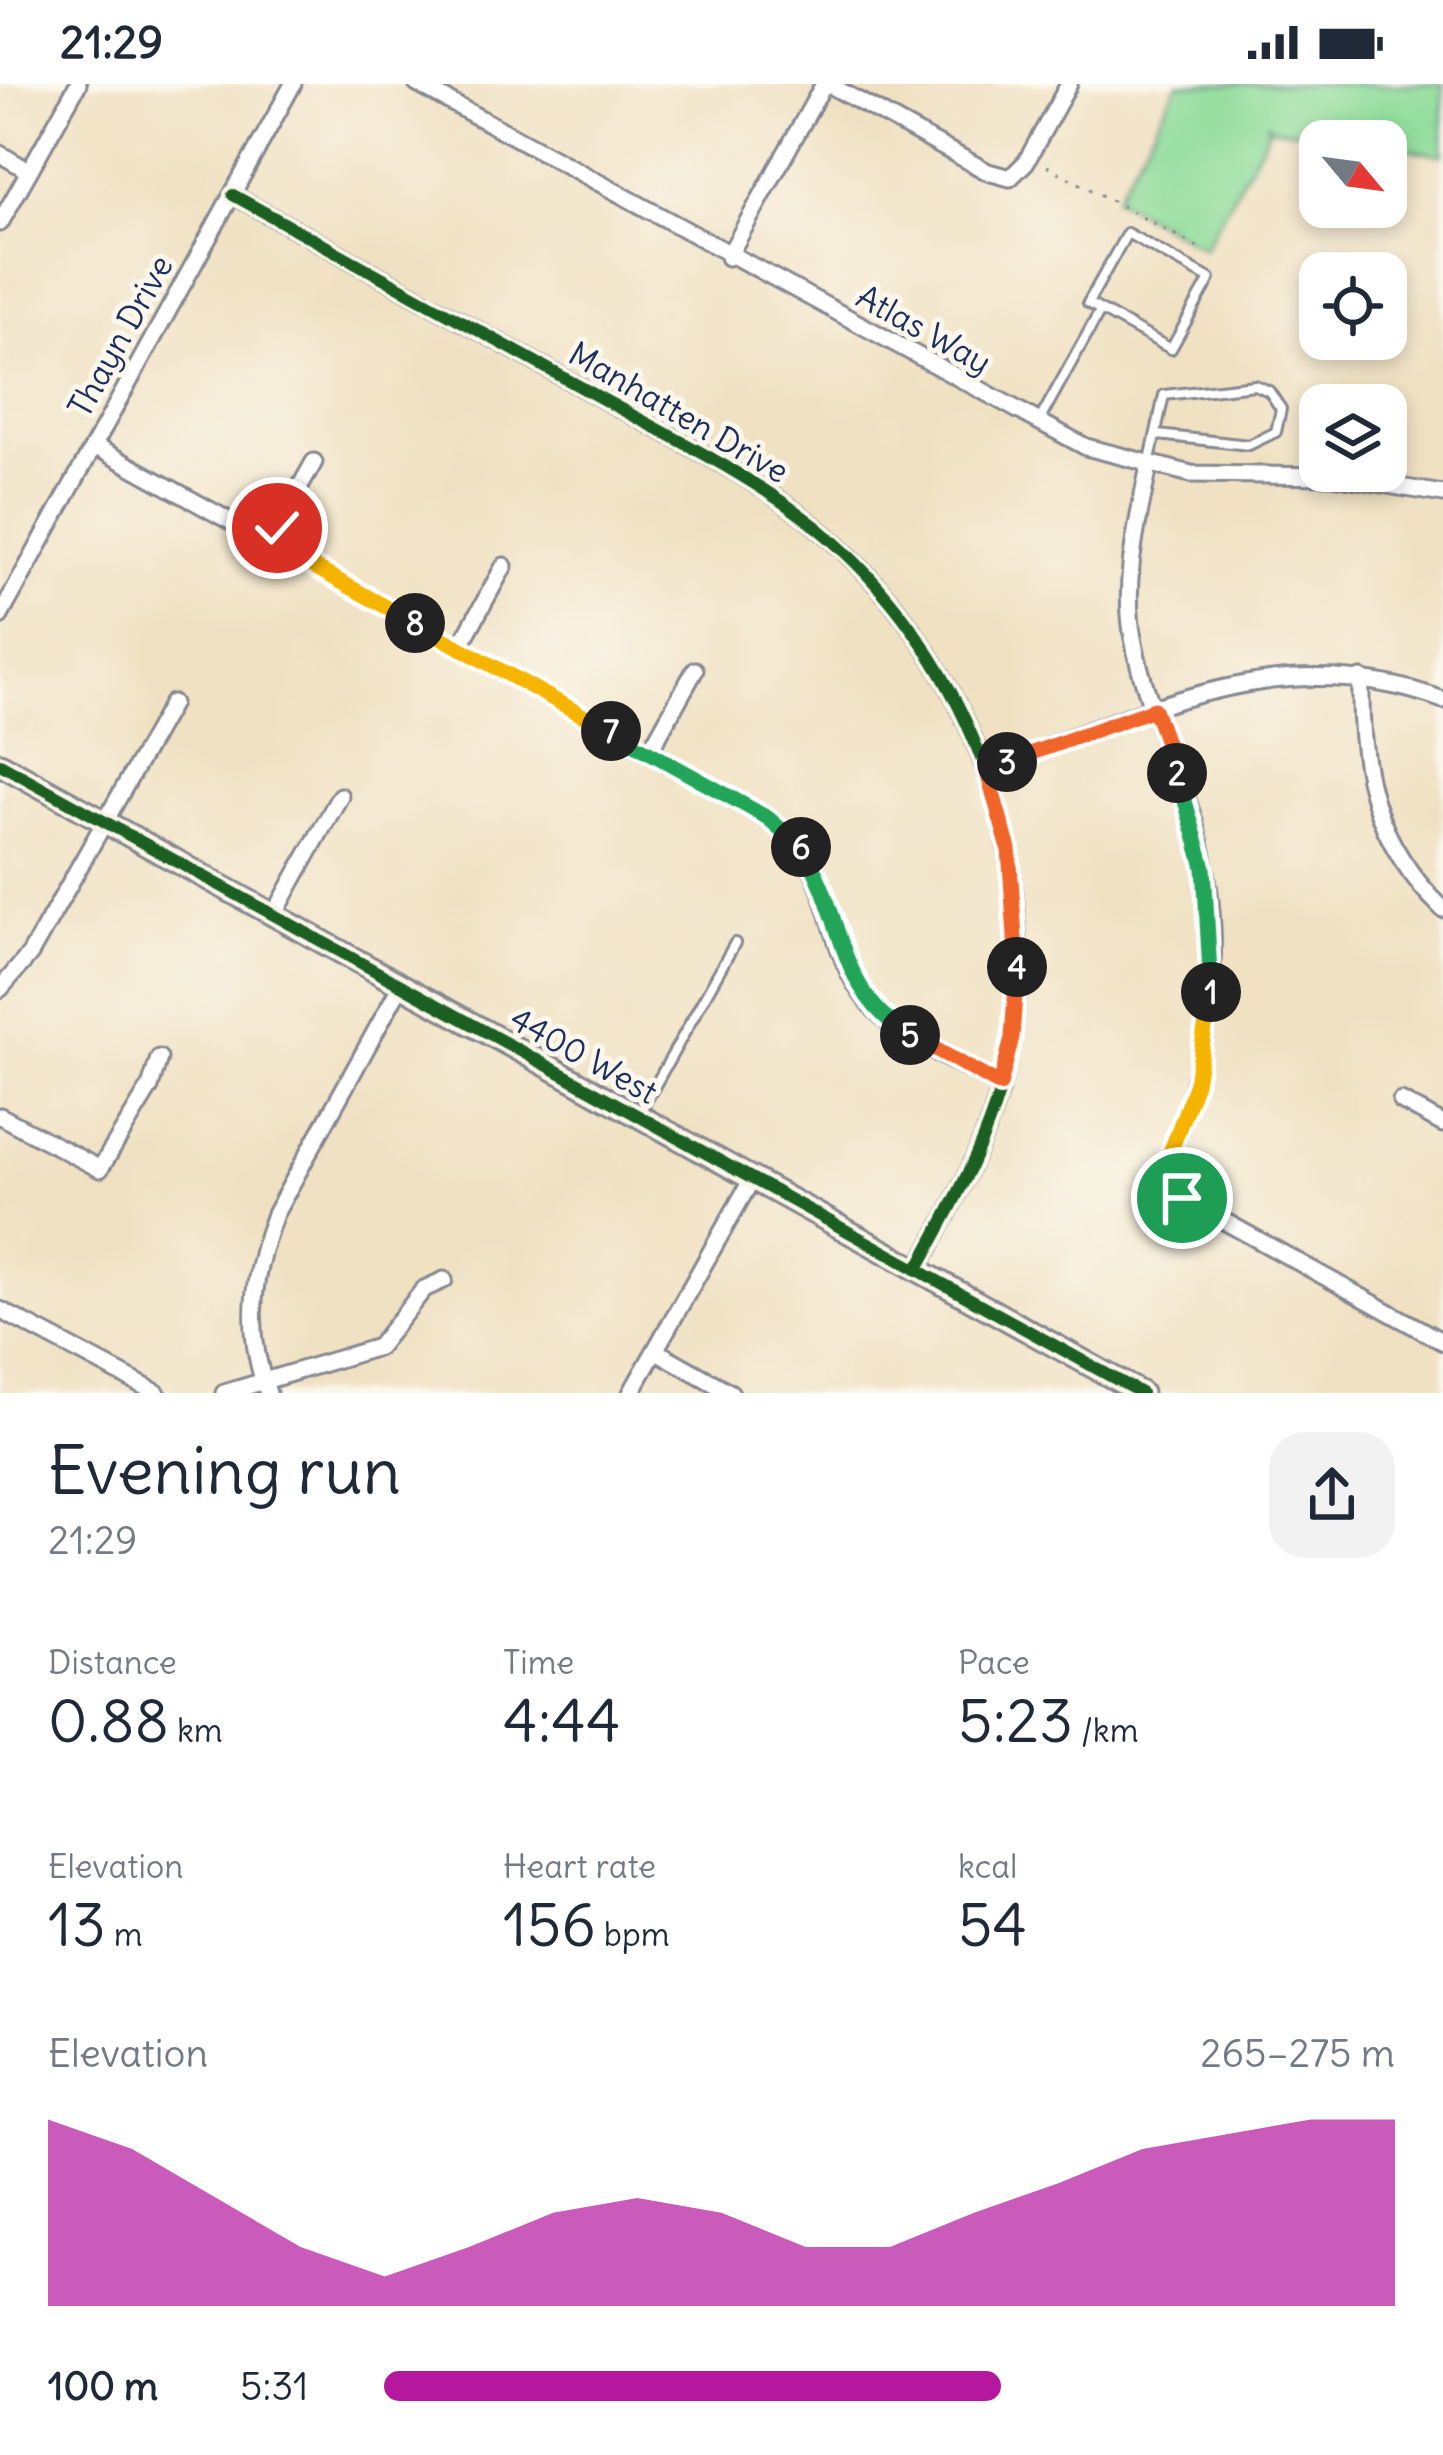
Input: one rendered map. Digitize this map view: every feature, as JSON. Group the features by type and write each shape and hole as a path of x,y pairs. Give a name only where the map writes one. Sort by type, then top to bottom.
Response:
{"street":[{"path":"0,223 78,84"},
{"name":"Thayn Drive","path":"0,616 293,84"},
{"name":"Atlas Way","path":"417,84 1037,425 1149,466 1240,478 1358,478 1443,494"},
{"path":"728,256 826,84 988,172 1010,178 1026,162 1069,84"},
{"path":"0,154 29,171"},
{"name":"Manhatten Drive","path":"232,195 789,506 860,566 896,609 963,712 986,769 1009,849 1017,926 1012,1038 966,1178 917,1270"},
{"path":"94,446 785,830 814,865 844,962 869,1004 901,1030 1000,1085"},
{"path":"269,542 314,462"},
{"path":"1149,466 1129,608 1133,641 1195,824 1212,942 1204,1049 1164,1169 1166,1189 1443,1342"},
{"path":"459,648 504,566"},
{"path":"649,752 695,670"},
{"path":"986,769 1154,709 1253,680 1308,674 1361,678 1443,700"},
{"path":"1361,678 1362,758 1375,811 1398,856 1443,909"},
{"path":"0,989 30,954 172,704"},
{"name":"4400 West","path":"0,764 1141,1393"},
{"path":"274,915 340,796"},
{"path":"266,1388 253,1322 261,1251 275,1214 401,985"},
{"path":"0,1116 100,1169 150,1088 159,1058"},
{"path":"1401,1101 1443,1124"},
{"path":"631,1393 752,1179"},
{"path":"224,1393 266,1388 379,1348 424,1289 444,1280"},
{"path":"0,1310 157,1393"},
{"path":"658,1352 731,1393"}],"lane":[{"path":"1127,233 1210,279 1171,349 1101,310 1088,303 1127,233"},
{"path":"1037,425 1101,310"},
{"path":"1149,466 1164,395 1255,385 1274,396 1281,417 1276,432 1257,444 1158,435"},
{"path":"638,1115 735,943"}],"path":[{"path":"1047,166 1203,250"}],"green space":[{"path":"1178,84 1443,84 1443,155 1407,149 1407,120 1299,120 1299,131 1270,128 1267,122 1268,132 1204,248 1115,198"}],"cycle path":[{"path":"233,195 764,490 815,526 867,575 913,630 950,690 980,755 1001,823 1014,893 1018,964 1012,1036 998,1097 962,1186 917,1270"},
{"path":"0,764 1141,1393"}],"route":[{"path":"277,528 269,542 785,830 814,865 844,962 869,1004 901,1030 1000,1085 1012,1038 1017,926 1009,849 986,769 1154,709 1195,824 1212,942 1209,1015 1196,1083 1164,1169 1166,1189 1182,1198"}]}
